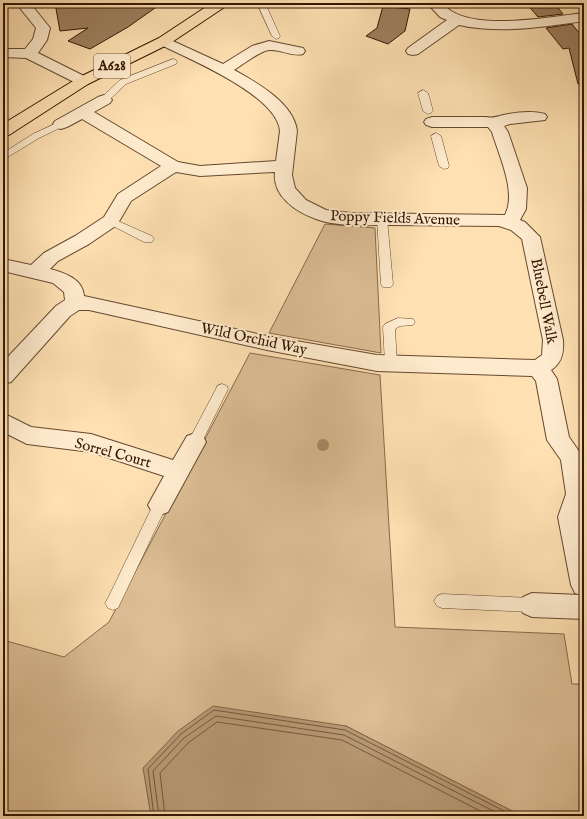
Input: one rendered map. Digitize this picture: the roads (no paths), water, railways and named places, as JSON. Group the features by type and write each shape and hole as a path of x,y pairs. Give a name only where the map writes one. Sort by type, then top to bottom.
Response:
{"highway":[{"name":"A628","path":"3,131 83,81 164,41 221,3"}],"street":[{"path":"23,3 43,28 40,40 29,54"},
{"path":"434,3 438,9 456,20 482,25 511,25 584,16"},
{"path":"413,51 456,20"},
{"path":"224,70 272,40 298,51"},
{"name":"Poppy Fields Avenue","path":"164,41 224,70 255,88 277,107 288,125 288,141 283,175 286,190 300,204 322,215 351,219 501,220 518,226 531,237"},
{"path":"3,53 29,54 83,81"},
{"path":"61,124 104,100"},
{"path":"82,112 173,166 200,171 284,166"},
{"path":"432,123 486,122 494,124 508,119 539,117"},
{"path":"494,124 500,132 518,188 518,209 510,222"},
{"path":"36,272 51,257 112,221 124,198 173,166"},
{"name":"Bluebell Walk","path":"531,237 553,340 554,353 550,362 538,368"},
{"path":"3,265 59,278 74,288 75,303 63,311 3,376"},
{"name":"Wild Orchid Way","path":"75,303 89,303 267,343 376,363 538,368"},
{"path":"538,368 546,379 558,440 572,458 578,494 570,517 584,585"},
{"name":"Sorrel Court","path":"3,422 27,435 91,443 178,471"},
{"path":"160,505 195,442"},
{"path":"532,605 584,607"}],"lane":[{"path":"261,3 272,40"},
{"path":"104,100 123,82 173,62"},
{"path":"423,93 444,166"},
{"path":"3,156 36,136 61,124"},
{"path":"382,219 388,284"},
{"path":"112,221 148,239"},
{"path":"391,363 389,327 398,322 409,322"},
{"path":"195,442 222,389"},
{"path":"112,603 160,505"},
{"path":"442,601 532,605"}],"water":[{"path":"213,706 346,726 522,816 151,816 143,768 178,731"}]}
